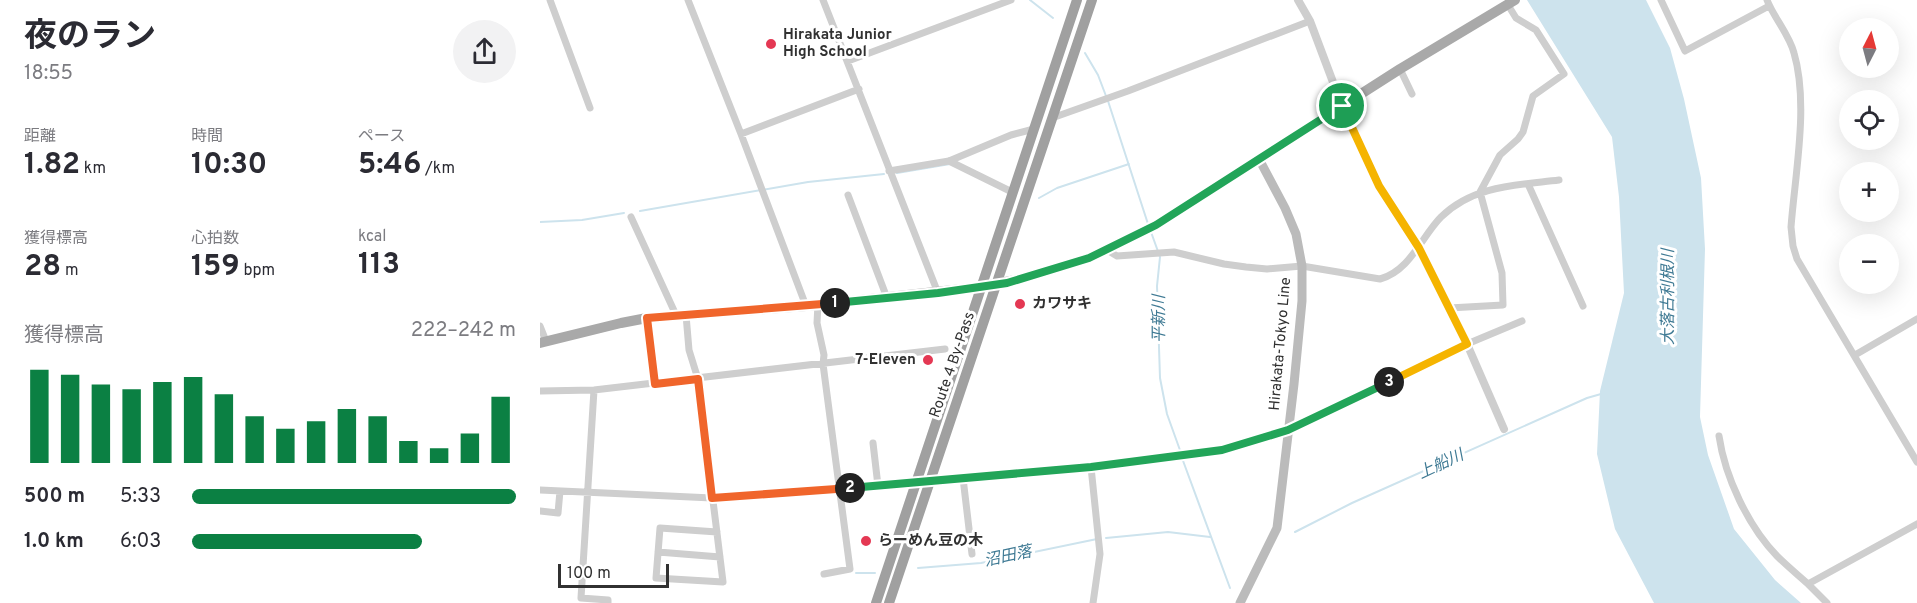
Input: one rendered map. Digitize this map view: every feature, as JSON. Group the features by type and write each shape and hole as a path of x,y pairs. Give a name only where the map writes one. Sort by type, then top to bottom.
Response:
{"highway":[{"name":"Route 4 By-Pass","path":"876,603 1077,0"},
{"name":"Route 4 By-Pass","path":"889,603 1092,0"}],"main road":[{"path":"543,342 621,322 647,318 938,293 981,287 1049,272 1107,250 1149,228 1400,69 1511,3"},
{"name":"Hirakata-Tokyo Line","path":"1240,603 1276,533 1302,301 1302,266 1296,234 1259,159"}],"street":[{"path":"550,0 590,108"},
{"path":"688,0 806,306"},
{"path":"823,0 938,293"},
{"path":"848,61 1011,0"},
{"path":"1298,0 1310,21 1342,106 1379,186 1419,248 1467,344 1504,429"},
{"path":"1661,0 1685,51 1769,2 1794,52 1801,104 1791,227 1797,259 1917,462"},
{"path":"1449,308 1503,305 1502,273 1480,192 1500,155 1523,132 1533,96 1564,74 1536,30 1516,18 1511,3"},
{"path":"1052,118 1310,21"},
{"path":"1400,69 1412,94"},
{"path":"741,134 859,89"},
{"path":"890,171 949,161 1011,135 1034,129"},
{"path":"949,161 1012,192"},
{"path":"1107,250 1117,256 1174,252 1246,267 1302,266 1355,273 1380,279 1390,276 1419,248 1441,217 1463,201 1480,192 1559,180"},
{"path":"1528,184 1583,306"},
{"path":"848,195 887,298"},
{"path":"631,217 681,315 698,379 712,498 717,532 723,582 656,578 660,528 717,532"},
{"path":"818,304 817,322 824,355 823,364 850,569 824,574"},
{"path":"647,318 655,384"},
{"path":"1855,356 1917,319"},
{"path":"540,490 712,498 1091,467 1222,450 1288,430 1467,344 1522,321"},
{"path":"540,326 543,342"},
{"path":"540,391 594,390 655,384 945,349"},
{"path":"594,390 580,598 608,600 608,603"},
{"path":"1719,436 1728,473 1746,513 1776,554 1827,603"},
{"path":"873,443 878,486"},
{"path":"1091,467 1100,555 1093,603"},
{"path":"963,478 972,554"},
{"path":"540,511 558,513 560,491"},
{"path":"1808,584 1917,524"},
{"path":"658,552 720,558"}],"water":[{"name":"大落古利根川","path":"1527,0 1646,0 1670,48 1701,178 1705,249 1700,417 1708,455 1734,529 1775,580 1801,603 1654,603 1615,529 1597,454 1600,391 1624,293 1619,197 1612,137"}],"waterway":[{"name":"平新川","path":"1030,0 1053,18"},
{"name":"平新川","path":"1085,53 1098,75 1106,96"},
{"name":"平新川","path":"1108,101 1148,224"},
{"path":"897,173 950,164"},
{"path":"1039,198 1057,188 1129,164"},
{"path":"640,211 808,182 884,174"},
{"path":"540,222 582,220 624,213"},
{"name":"平新川","path":"1151,232 1160,257 1157,286 1160,378 1167,414 1181,453"},
{"name":"上船川","path":"1295,532 1352,503 1587,398 1601,394"},
{"name":"平新川","path":"1182,458 1230,588"},
{"name":"沼田落","path":"1106,538 1168,532 1210,537"},
{"name":"沼田落","path":"918,568 981,563 1097,539"},
{"name":"沼田落","path":"856,573 875,573"}],"place":[{"name":"Hirakata Junior High School","path":"771,44"},
{"name":"カワサキ","path":"1020,304"},
{"name":"7-Eleven","path":"928,360"},
{"name":"らーめん豆の木","path":"866,541"}],"route":[{"path":"1342,106 1379,186 1419,248 1467,344 1288,430 1222,450 1091,467 712,498 698,379 655,384 647,318 938,293 1007,283 1049,272 1089,258 1156,225 1342,106"}]}
